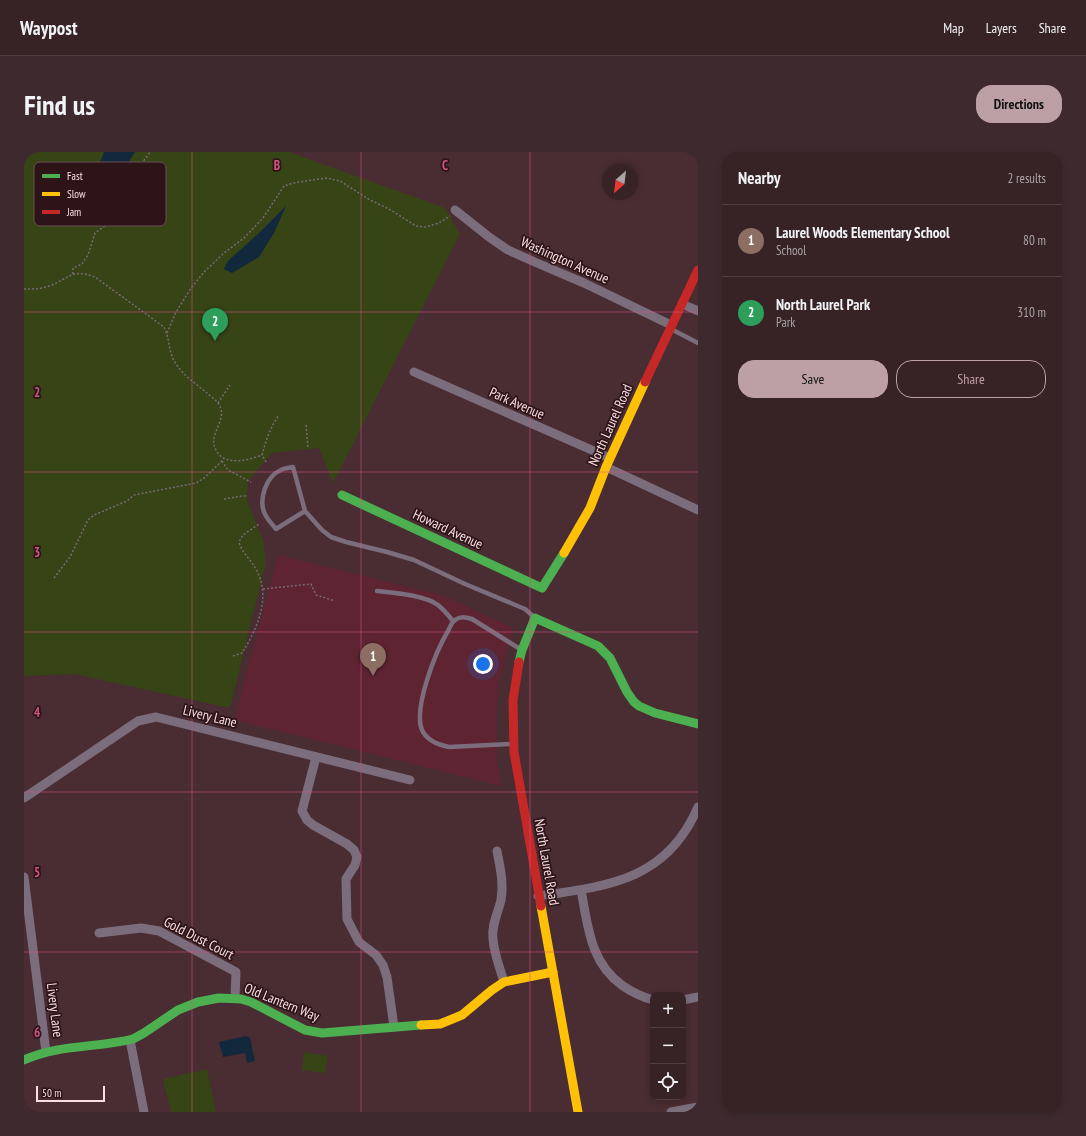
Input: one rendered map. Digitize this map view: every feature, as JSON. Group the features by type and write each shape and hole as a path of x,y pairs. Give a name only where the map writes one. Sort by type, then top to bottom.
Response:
{"street":[{"name":"Washington Avenue","path":"455,210 508,250 584,283 670,327"},
{"name":"North Laurel Road","path":"542,588 582,523 670,327 698,270"},
{"path":"682,304 698,311"},
{"name":"Park Avenue","path":"414,372 610,458"},
{"path":"606,467 698,510"},
{"name":"Howard Avenue","path":"342,495 542,588"},
{"name":"North Laurel Road","path":"535,618 522,650 514,689 512,744 538,896 578,1112"},
{"path":"535,618 598,646 606,652 612,659 628,694 635,703 651,712 698,724"},
{"name":"Livery Lane","path":"24,798 138,721 156,717 410,780"},
{"path":"316,757 302,811 307,820 313,825 347,844 354,850 357,857 355,865 346,879 347,919 360,942 376,955 383,965 387,977 394,1027"},
{"path":"538,896 581,890 618,882 633,876 664,856 683,836 698,807"},
{"path":"497,850 502,878 502,888 493,939 504,982"},
{"name":"Livery Lane","path":"24,877 46,1052"},
{"path":"581,890 592,943 599,961 608,974 618,982 643,998 650,999"},
{"name":"Gold Dust Court","path":"99,933 141,928 159,931 236,972 235,998"},
{"name":"Old Lantern Way","path":"24,1060 46,1052 130,1040 185,1005 199,1001 235,998 251,1002 305,1030 322,1033 440,1024 462,1015 504,982 552,972"},
{"path":"686,999 698,997"},
{"path":"130,1040 144,1112"},
{"path":"671,1112 698,1107"}],"lane":[{"path":"670,327 698,343"},
{"path":"305,510 276,529 264,513 262,503 265,489 271,478 280,470 293,467 305,510 322,530 331,537 414,560 465,584 525,609 535,618"},
{"path":"377,591 402,594 437,604 453,621"},
{"path":"512,744 445,746 434,742 427,737 420,724 426,683 442,642 453,621 465,617 472,619 522,650"}],"path":[{"path":"143,162 150,152"},
{"path":"262,455 250,460 239,461 224,459 217,453 213,440 222,416 218,403 186,376 173,360 167,341 167,333 176,312 190,288 205,271 224,253 244,238 258,223 284,186 293,183 326,178 340,181 416,226 426,227 439,223 450,216 455,210"},
{"path":"73,274 73,268 82,264 88,255 95,233 104,226"},
{"path":"24,289 35,289 49,286 73,274 84,273 95,277 152,317 164,327 167,333"},
{"path":"218,403 230,385"},
{"path":"266,462 262,455 268,433 279,415"},
{"path":"306,425 308,447"},
{"path":"54,578 70,557 88,520 94,515 118,506 134,495 196,483 204,478 224,459"},
{"path":"222,461 228,470 251,482"},
{"path":"224,499 248,496"},
{"path":"233,656 242,653 256,628 262,608 263,589 257,571 240,548 239,542 243,535 259,524"},
{"path":"263,589 311,584 316,595 336,601"}],"shaded area":[{"path":"278,555 444,596 513,628 498,687 496,756 502,786 234,720"}],"green space":[{"path":"24,152 289,152 445,208 460,234 333,483 319,448 272,453 248,481 247,500 263,540 266,562 230,708 74,674 24,676"},
{"path":"304,1052 328,1056 325,1073 302,1070"},
{"path":"207,1069 216,1112 171,1112 163,1079"}],"water":[{"path":"104,152 135,152 128,162 99,162"},
{"path":"286,206 274,233 259,257 232,273 224,269 228,261"},
{"path":"246,1036 250,1038 255,1061 247,1063 245,1053 223,1057 219,1042"}],"traffic: fast":[{"path":"342,495 542,588 564,553"},
{"path":"519,662 522,650 535,618 598,646 610,658 627,692 639,706 655,713 698,724"},
{"path":"24,1060 51,1051 133,1039 178,1010 198,1002 219,998 241,999 251,1002 305,1030 322,1033 421,1025"}],"traffic: slow":[{"path":"564,553 590,508 606,467 645,382"},
{"path":"541,906 578,1112"},
{"path":"421,1025 440,1024 462,1015 504,982 553,972"}],"traffic: jam":[{"path":"645,382 698,270"},
{"path":"519,662 513,700 514,752 541,906"}],"place":[{"name":"North Laurel Park","path":"215,341"},
{"name":"Laurel Woods Elementary School","path":"373,676"}]}
